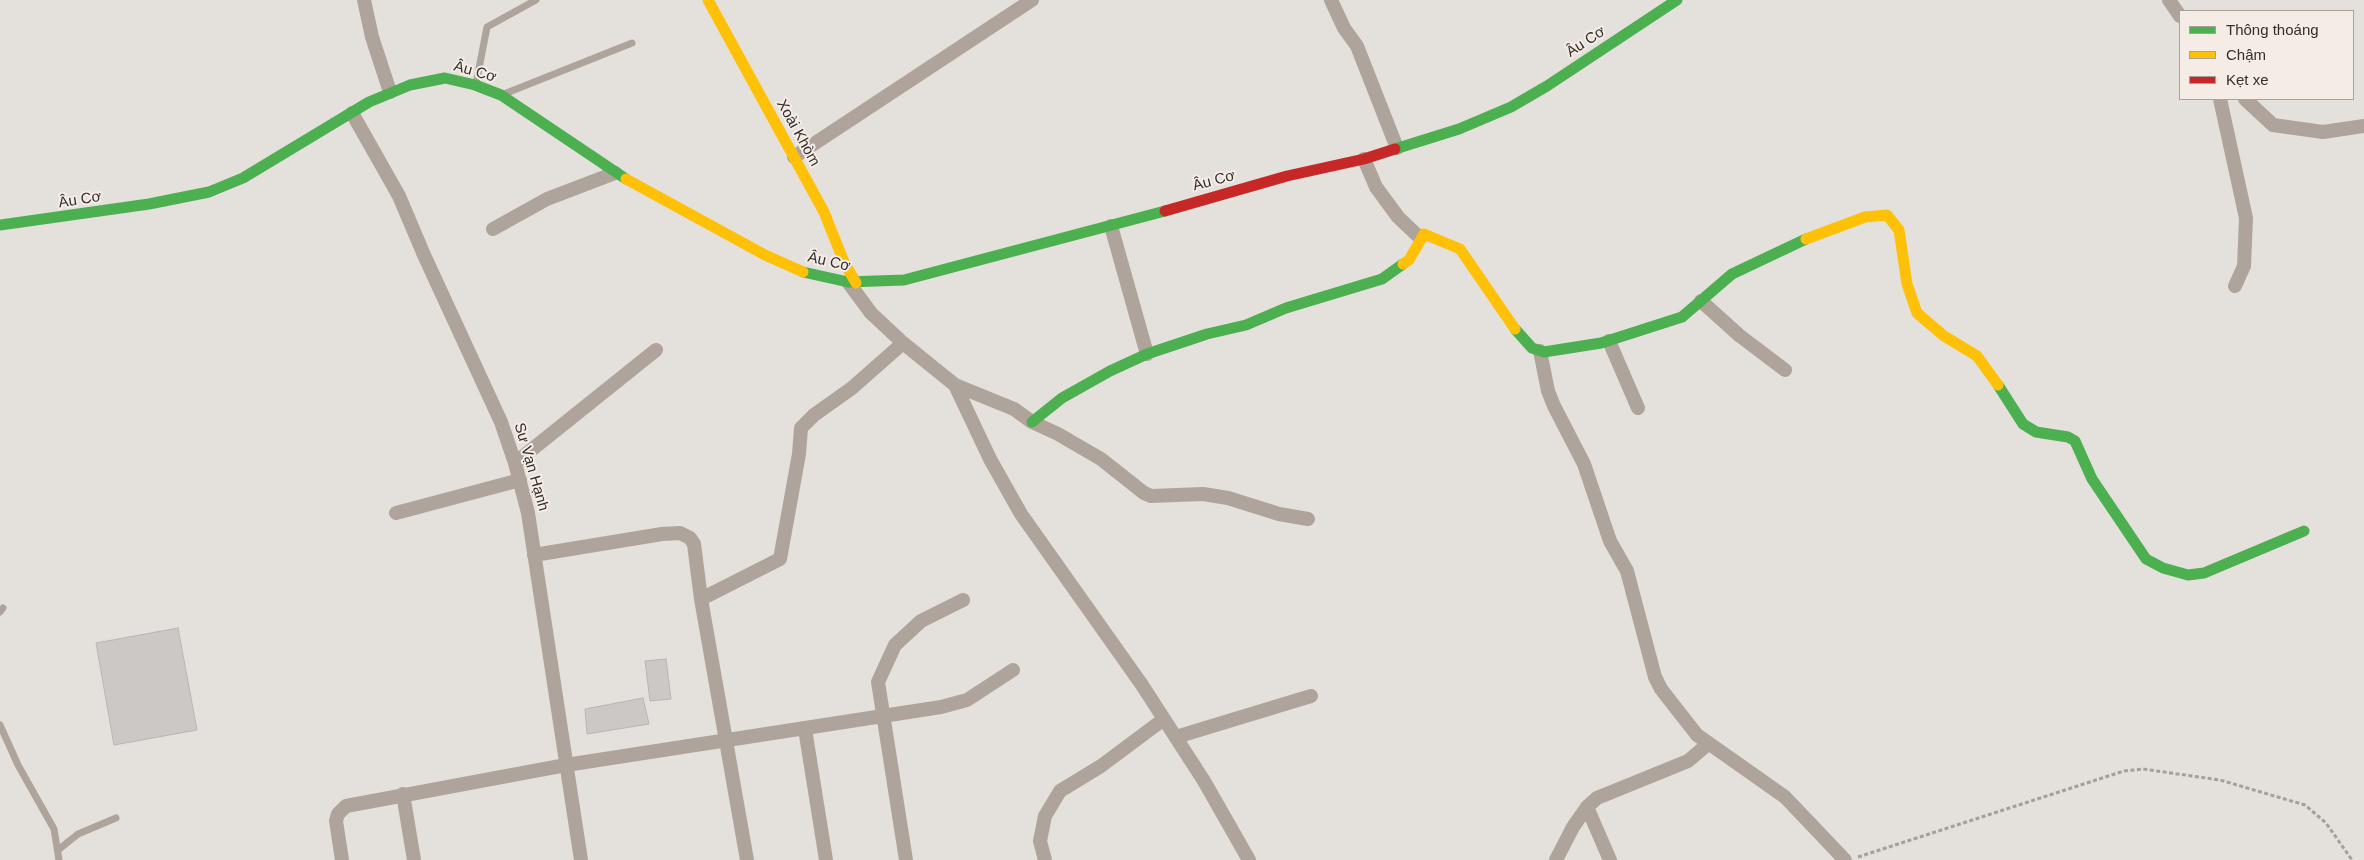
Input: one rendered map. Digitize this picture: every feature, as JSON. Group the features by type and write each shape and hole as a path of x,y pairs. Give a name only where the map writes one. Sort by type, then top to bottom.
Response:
{"street":[{"path":"364,0 372,37 390,92"},
{"name":"Xoài Khòm","path":"708,0 828,220 852,282"},
{"path":"794,157 1032,0"},
{"path":"1331,0 1344,28 1357,46 1397,148"},
{"name":"Âu Cơ","path":"0,225 139,206 209,192 243,178 390,92 431,80 445,78 475,85 501,95 615,172 765,255 814,276 852,282 904,280 1111,226 1287,176 1364,159 1459,128 1511,107 1587,60 1676,0"},
{"path":"2169,0 2179,15"},
{"path":"2220,100 2246,218 2244,266 2235,286"},
{"path":"2246,100 2273,125 2323,132 2364,126"},
{"name":"Sư Vạn Hạnh","path":"352,113 399,196 501,422 516,463 528,513 581,860"},
{"path":"1364,159 1376,187 1398,217 1420,238"},
{"path":"493,228 547,199 615,172"},
{"path":"1032,422 1062,398 1110,371 1147,354 1208,334 1246,325 1286,308 1382,279 1408,260 1420,238 1427,234 1460,249 1509,322 1526,343 1540,351 1562,350 1609,340 1682,317 1702,302 1732,274 1811,236 1865,217 1887,215 1899,230 1907,284 1917,313 1944,336 1977,356 2023,424 2036,432 2068,436 2075,442 2092,479 2146,559 2178,573 2188,575 2204,573 2304,532"},
{"path":"1111,226 1147,354"},
{"path":"852,282 871,313 903,343 955,385 1014,409 1032,422 1101,459 1144,493 1151,496 1184,494 1211,496 1308,519"},
{"path":"1702,302 1740,336 1785,370"},
{"path":"1609,340 1638,408"},
{"path":"701,599 780,559 799,454 801,428 814,415 852,388 903,343"},
{"path":"516,463 656,350"},
{"path":"1540,351 1548,391 1584,464 1610,541 1627,571 1655,677 1684,721 1708,744 1758,777 1784,797 1851,859"},
{"path":"955,385 990,458 1021,514 1124,657 1204,781 1249,860"},
{"path":"396,512 520,480"},
{"path":"534,555 662,534 680,533 690,538 694,544 701,599 747,860"},
{"path":"906,860 878,682 895,645 921,621 963,600"},
{"path":"342,860 336,821 338,814 346,806 402,794 566,765 805,729 884,715 941,708 967,700 1013,670"},
{"path":"1176,737 1311,696"},
{"path":"1045,860 1040,841 1045,816 1060,791 1101,766 1164,719"},
{"path":"805,729 826,860"},
{"path":"1556,860 1573,827 1587,807 1603,795 1636,784 1688,761 1708,744"},
{"path":"402,794 414,860"},
{"path":"1587,807 1610,860"}],"lane":[{"path":"475,85 487,26 536,0"},
{"path":"501,95 632,43"},
{"path":"0,725 18,765 54,829 59,860"},
{"path":"58,850 78,834 116,818"}],"path":[{"path":"1851,859 2124,771 2143,768 2220,780 2305,804 2326,824 2352,860"}],"building":[{"path":"178,628 197,730 114,745 96,643"},
{"path":"666,659 671,699 650,701 645,661"},
{"path":"643,698 649,724 587,734 585,709"}],"traffic: fast":[{"path":"1395,149 1459,129 1511,107 1547,86 1677,0"},
{"path":"0,225 149,204 209,192 243,178 369,102 410,85 445,78 475,85 501,95 626,179"},
{"path":"803,272 848,282 904,280 1165,211"},
{"path":"1515,329 1532,348 1544,352 1601,343 1682,317 1732,274 1806,239"},
{"path":"1032,422 1062,398 1110,371 1147,354 1207,334 1246,325 1286,308 1382,279 1403,264"},
{"path":"1998,385 2023,424 2036,432 2068,437 2075,441 2092,479 2146,559 2163,568 2188,575 2204,573 2304,531"}],"traffic: slow":[{"path":"708,0 824,212 844,262 856,283"},
{"path":"626,179 765,255 803,272"},
{"path":"1806,239 1865,217 1887,215 1899,230 1907,284 1917,313 1944,336 1977,356 1998,385"},
{"path":"1403,264 1409,260 1424,234 1460,249 1515,329"}],"traffic: jam":[{"path":"1165,211 1287,176 1364,159 1395,149"}]}
